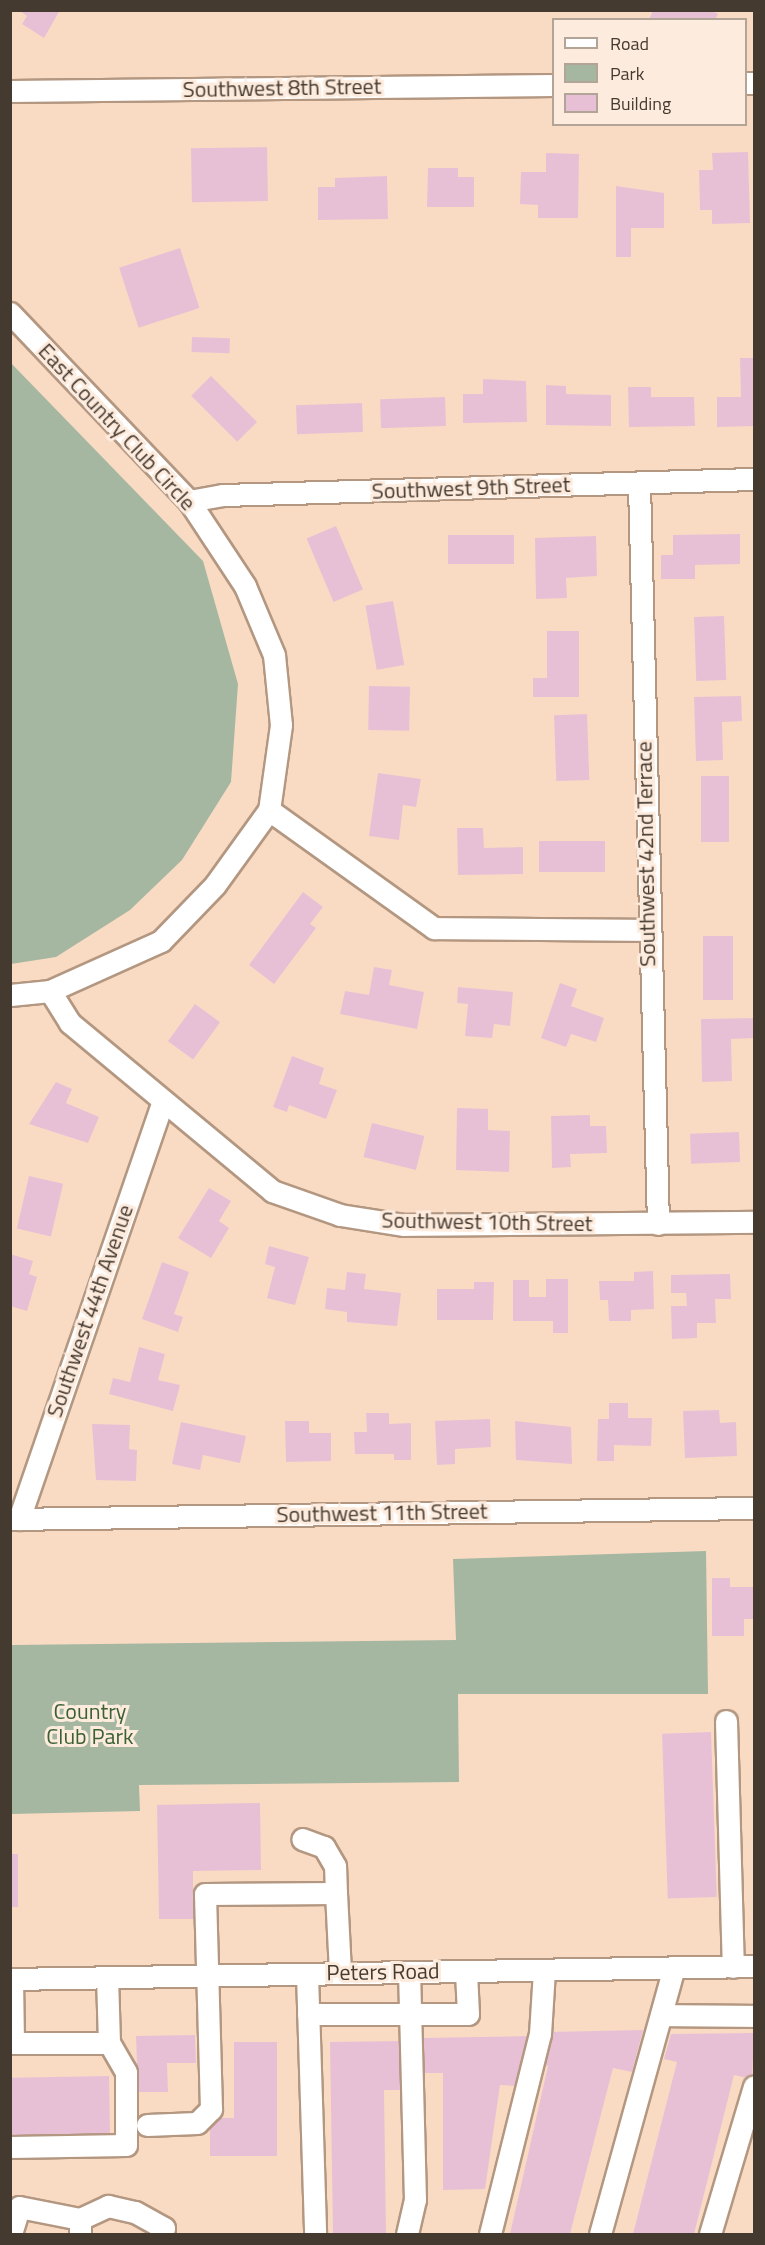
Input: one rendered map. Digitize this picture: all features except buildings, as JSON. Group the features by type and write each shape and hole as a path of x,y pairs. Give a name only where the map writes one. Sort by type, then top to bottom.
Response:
{"street":[{"name":"Southwest 8th Street","path":"10,91 552,85"},
{"name":"East Country Club Circle","path":"10,313 189,501 245,586 274,655 281,725 268,810 215,885 161,941 50,991 10,995"},
{"name":"Southwest 9th Street","path":"189,501 223,495 754,479"},
{"name":"Southwest 42nd Terrace","path":"639,484 647,930 658,1224"},
{"path":"268,810 434,928 647,930"},
{"name":"Southwest 10th Street","path":"50,991 70,1023 162,1104 272,1191 340,1215 404,1225 754,1222"},
{"name":"Southwest 44th Avenue","path":"15,1519 162,1104"},
{"name":"Southwest 11th Street","path":"15,1519 754,1508"},
{"path":"726,1721 733,1967"},
{"path":"303,1839 324,1847 334,1866 340,1973"},
{"path":"147,2125 197,2123 211,2109 205,1894 336,1893"},
{"name":"Peters Road","path":"11,1978 754,1966"},
{"path":"600,2235 674,1968"},
{"path":"490,2235 540,2034 544,1970"},
{"path":"308,2014 468,2014 466,1971"},
{"path":"407,2235 415,2200 409,1972"},
{"path":"307,1974 315,2235"},
{"path":"10,2147 126,2145 126,2072 109,2043 107,1977"},
{"path":"11,1978 13,2043 109,2043"},
{"path":"661,2015 754,2016"},
{"path":"710,2235 754,2086"},
{"path":"11,2235 15,2206 80,2227 108,2206 135,2212 164,2228 162,2235"}],"green space":[{"path":"10,362 203,561 238,684 231,782 182,860 130,910 56,957 11,964"},
{"name":"Country Club Park","path":"706,1551 708,1694 458,1694 459,1782 139,1785 140,1811 11,1814 11,1645 456,1640 453,1559"}]}
